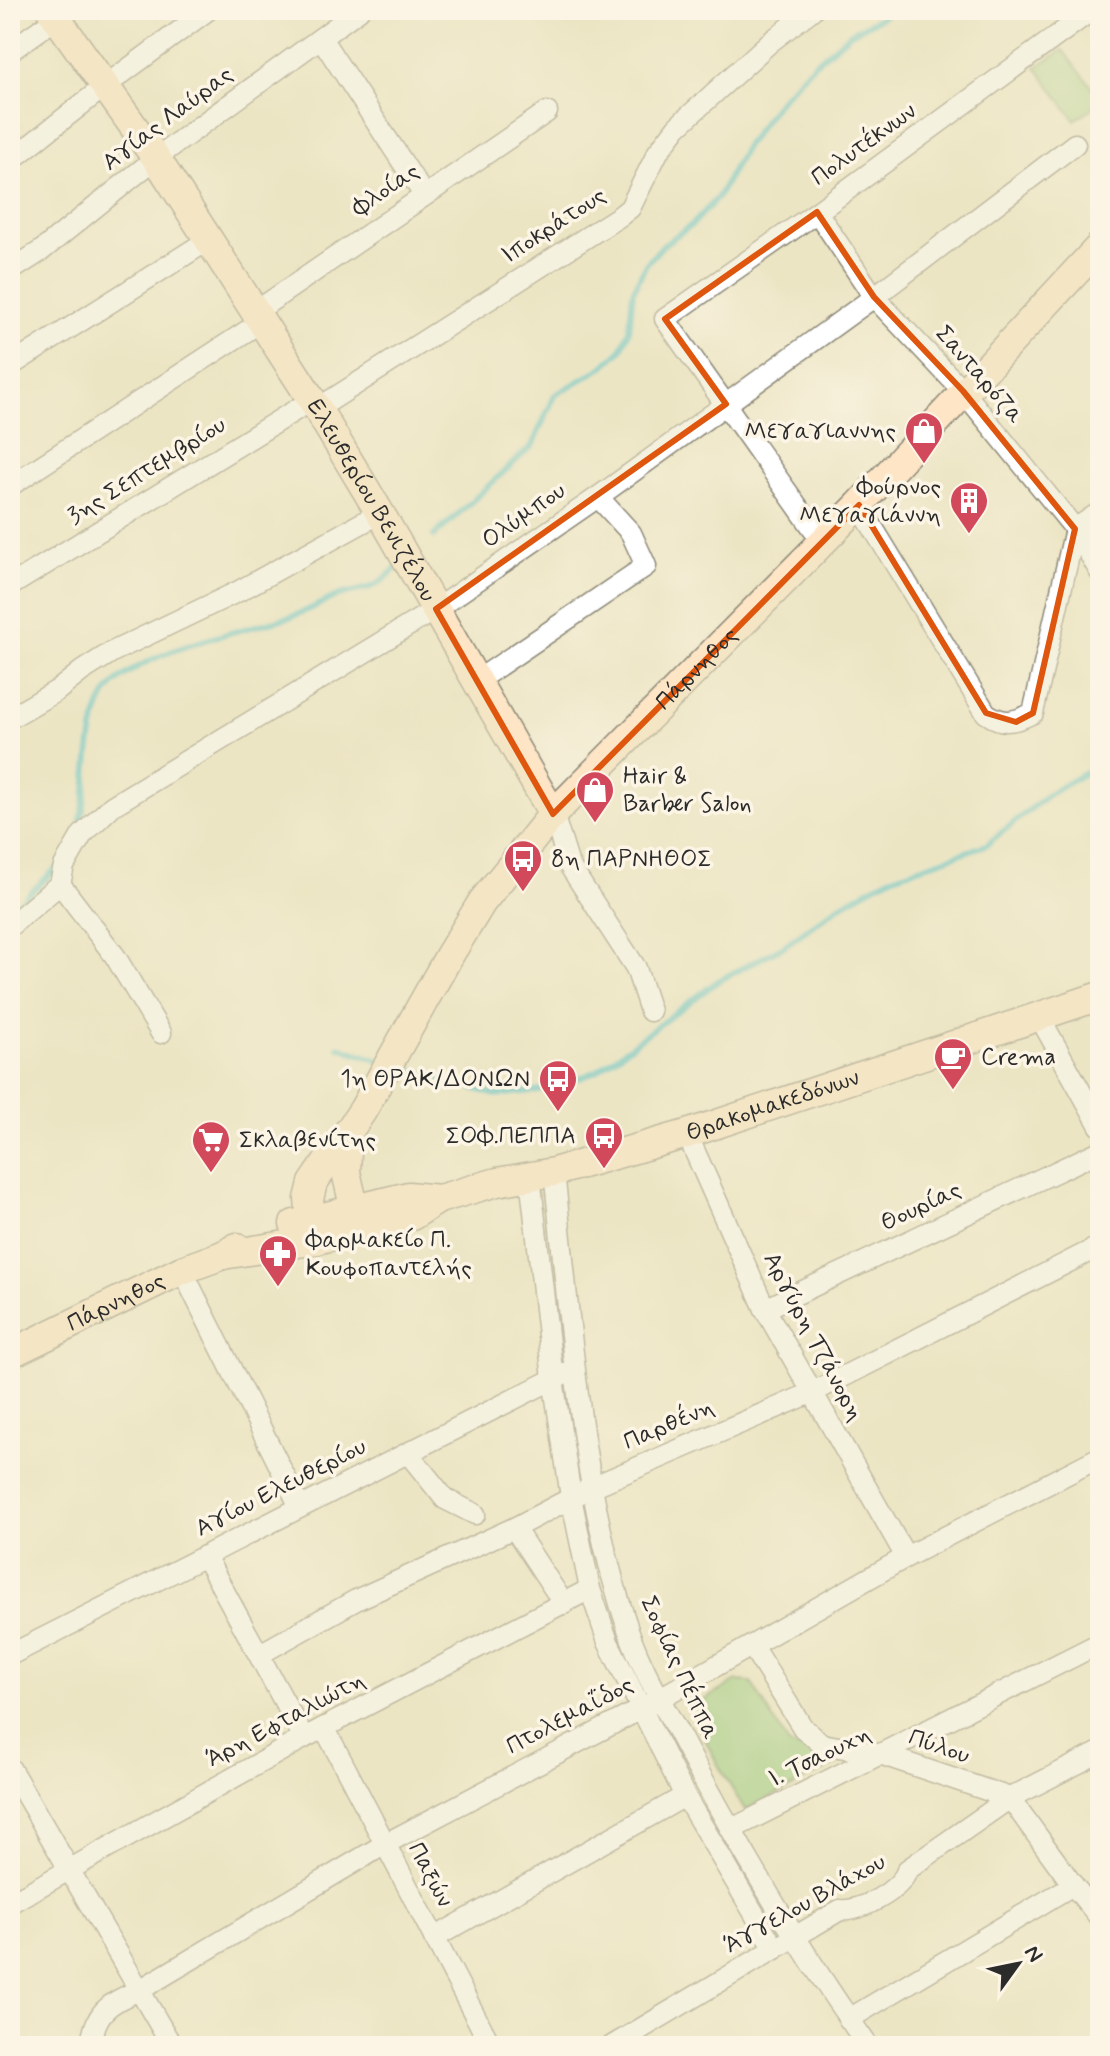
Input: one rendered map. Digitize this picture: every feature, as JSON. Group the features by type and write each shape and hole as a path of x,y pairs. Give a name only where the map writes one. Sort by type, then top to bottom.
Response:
{"main road":[{"name":"Ελευθερίου Βενιζέλου","path":"58,13 210,239 314,405 478,680 553,814"},
{"name":"Πάρνηθος","path":"314,1229 309,1199 313,1183 348,1134 482,902 553,814 859,505 1100,246"},
{"name":"Θρακομακεδόνων","path":"357,1218 408,1196 439,1199 687,1134 1100,996"},
{"name":"Πάρνηθος","path":"10,1354 182,1270 223,1255 357,1218 346,1172 348,1134"}],"street":[{"path":"10,161 208,10"},
{"name":"Αγίας Λαύρας","path":"10,271 41,251 156,158 359,10"},
{"name":"Ιποκράτους","path":"314,405 620,216 630,208 658,152 677,127 769,43 812,10"},
{"name":"Πολυτέκνων","path":"726,404 665,319 817,212 1092,10"},
{"path":"10,51 58,13"},
{"path":"321,38 424,195"},
{"name":"Φλοίας","path":"10,486 547,112"},
{"name":"Ολύμπου","path":"10,926 60,884 64,866 82,835 112,806 436,609 598,497 874,297 1075,144"},
{"name":"Σανταρόζα","path":"817,212 874,297 963,391 1075,529 1100,572"},
{"path":"10,366 210,239"},
{"path":"726,404 822,541"},
{"name":"3ης Σεπτεμβρίου","path":"10,586 314,405"},
{"path":"478,680 646,566 631,533 598,497"},
{"path":"859,505 986,713 996,721 1016,722 1033,713 1075,529 1100,512"},
{"path":"10,718 58,690 112,652 239,591 380,513"},
{"name":"Ελευθερίου Βενιζέλου","path":"553,814 569,865 636,968 650,1011"},
{"path":"60,884 115,956 161,1033"},
{"path":"1040,1018 1100,1126"},
{"name":"Αργύρη Τζάνορη","path":"687,1134 765,1309 906,1557"},
{"name":"Θουρίας","path":"765,1309 1100,1151"},
{"name":"Σοφίας Πέππα","path":"542,1174 576,1367 592,1487 613,1579 630,1635 660,1698 732,1829 868,2046"},
{"name":"Σοφίας Πέππα","path":"542,1174 553,1379 571,1497 590,1589 608,1642 685,1796 775,1949"},
{"name":"Παρθένη","path":"260,1654 356,1600 514,1528 592,1487 811,1393 1100,1246"},
{"path":"182,1270 300,1507"},
{"name":"Αγίου Ελευθερίου","path":"10,1655 576,1367"},
{"path":"408,1453 445,1499 475,1514"},
{"name":"Πτολεμαΐδος","path":"91,2046 101,2014 115,2000 138,1991 385,1844 641,1709 906,1557 1100,1457"},
{"path":"514,1528 564,1604"},
{"path":"205,1556 304,1738"},
{"name":"Άρη Εφταλιώτη","path":"10,1903 324,1727 590,1589"},
{"name":"Ι. Τσαουχη","path":"732,1829 1100,1643"},
{"name":"Πύλου","path":"752,1646 803,1728 822,1744 883,1755 1010,1798"},
{"name":"Παξών","path":"324,1727 491,2046"},
{"name":"Άγγελου Βλάχου","path":"612,2046 840,1910 859,1909 899,1886 907,1870 1010,1798 1100,1752"},
{"path":"10,1768 172,2046"},
{"path":"434,1938 685,1796"},
{"path":"1010,1798 1100,1918"},
{"path":"849,2019 1073,1885"}],"highlighted area":[{"path":"817,212 874,297 963,391 1075,529 1033,713 1016,722 986,713 859,505 553,814 436,609 726,404 665,319"}],"green space":[{"path":"1063,50 1100,97 1100,103 1075,120 1036,67"},
{"path":"737,1681 751,1682 789,1745 842,1762 745,1810 714,1758 697,1715 697,1704"}],"waterway":[{"path":"434,536 532,446 555,395 603,367 621,350 629,331 633,291 646,264 663,245 693,224 718,197 745,147 778,102 813,65 851,33 895,10"},
{"path":"79,827 93,727 105,696 118,681 163,655 293,616 337,596 373,586 401,563"},
{"path":"398,1066 495,1095 536,1091 597,1071 718,981 784,946 839,906 889,878 986,845 1049,794 1100,764"},
{"path":"18,904 57,868"},
{"path":"339,1047 380,1061"}],"place":[{"name":"Μεγαγιαννης","path":"924,465"},
{"name":"Φούρνος Μεγαγιάννη","path":"969,535"},
{"name":"Hair & Barber Salon","path":"595,824"},
{"name":"8η ΠΑΡΝΗΘΟΣ","path":"523,893"},
{"name":"Crema","path":"953,1091"},
{"name":"1η ΘΡΑΚ/ΔΟΝΩΝ","path":"558,1113"},
{"name":"ΣΟΦ.ΠΕΠΠΑ","path":"604,1170"},
{"name":"Σκλαβενίτης","path":"211,1174"},
{"name":"Φαρμακείο Π. Κουφοπαντελής","path":"278,1288"}]}
